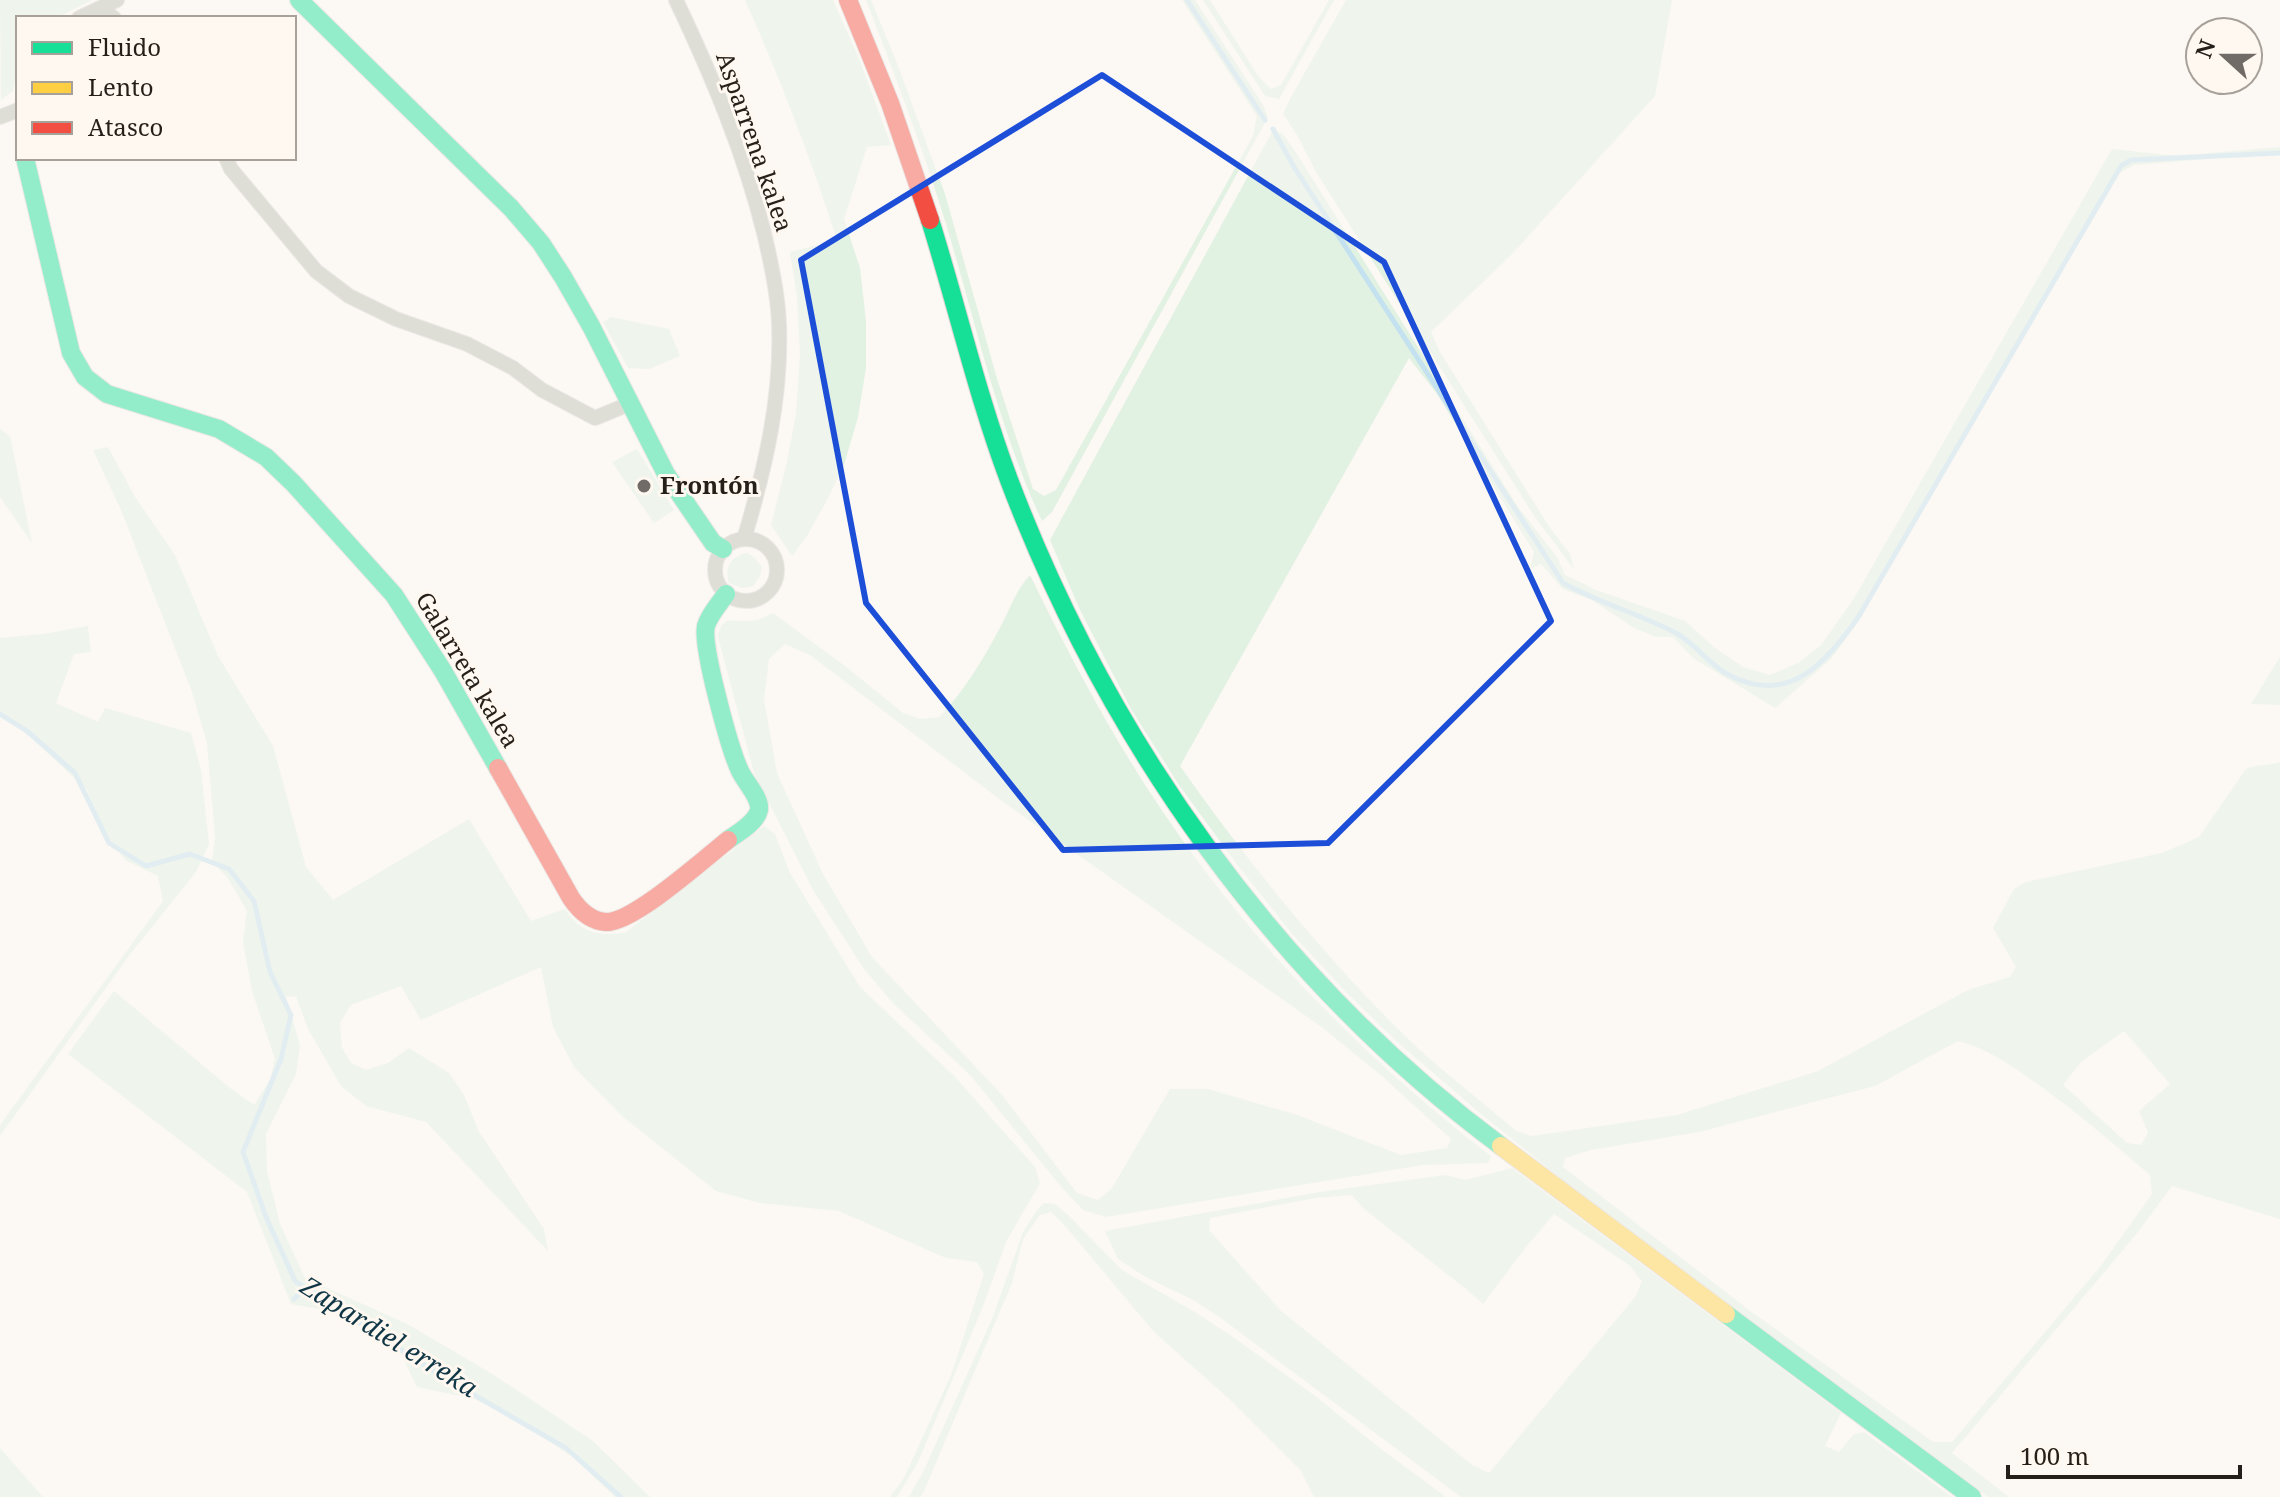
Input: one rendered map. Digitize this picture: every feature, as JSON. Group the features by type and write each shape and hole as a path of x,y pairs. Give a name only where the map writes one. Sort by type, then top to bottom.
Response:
{"street":[{"path":"83,16 117,0"},
{"name":"Asparrena kalea","path":"676,0 726,111 755,196 769,253 778,311 778,376 773,420 760,484 744,539"},
{"path":"848,0 880,76 927,208 991,430 1037,551 1094,671 1159,779 1228,877 1334,997 1413,1075 1470,1123 1972,1497"},
{"path":"310,4 500,197 541,243 591,326 666,474 713,543 723,549"},
{"path":"100,8 111,16"},
{"name":"Galarreta kalea","path":"25,160 77,370 93,386 107,394 219,429 266,457 294,484 394,595 443,671 580,911 604,921 616,921 650,902 754,820 759,811 759,804 740,771 732,749 705,645 706,624 726,594"},
{"path":"227,160 231,169 316,271 349,296 396,319 467,344 595,418 629,404"},
{"path":"744,539 763,544 775,560 776,573 772,586 763,596 751,601 738,600 726,594 718,585 715,572 716,560 723,549 744,539"}],"highlighted area":[{"path":"1102,75 1384,262 1551,621 1328,843 1063,850 866,603 801,260"}],"green space":[{"path":"0,0 92,0 60,16 16,16 16,76 13,91 1,100"},
{"path":"745,0 833,0 860,61 891,145 867,147 844,219 860,268 866,321 866,368 858,417 844,465 807,536 792,556 771,525 796,414 800,356 797,297 790,252 837,240 794,119"},
{"path":"866,0 871,0 897,63 945,194 998,382 1033,489 1044,496 1056,490 1253,136 1257,116 1182,0 1195,0 1268,117 1052,512 1042,521 1000,412 928,167"},
{"path":"1203,0 1210,0 1258,76 1271,89 1281,85 1329,0 1334,0 1279,99 1265,96"},
{"path":"1346,0 1672,0 1655,96 1511,255 1431,332 1440,352 1550,528 1570,554 1574,569 1535,517 1316,172 1283,114"},
{"path":"1272,132 1282,133 1518,507 1557,557 1565,575 1596,590 1685,621 1715,648 1743,667 1770,675 1800,662 1821,645 1853,600 2112,149 2176,156 2280,147 2280,153 2134,165 2118,174 1857,623 1831,659 1775,708 1693,658 1673,637 1656,637 1634,628 1592,600 1563,589 1541,564 1530,569 1534,552 1437,394 1409,358 1180,766 1282,900 1365,996 1439,1067 1516,1131 1532,1136 1677,1115 1818,1071 1968,990 2010,977 2016,967 1993,928 2014,889 2026,882 2162,853 2199,837 2246,769 2280,762 2280,1219 2172,1186 2138,1232 1952,1453 2009,1497 1988,1497 1564,1181 1396,1041 1347,993 1293,935 1179,785 1131,709 1080,610 1050,540","holes":["2124,1031 2170,1084 2139,1111 2148,1133 2141,1145 2127,1143 2063,1085 2081,1062","1958,1041 2001,1059 2068,1107 2150,1175 2152,1194 2100,1267 1952,1442 1933,1442 1749,1310 1563,1167 1565,1158 1591,1150 1699,1132 1875,1086"]},
{"path":"611,317 669,329 680,356 649,369 628,368 603,322"},
{"path":"0,429 10,436 32,543 0,497"},
{"path":"108,447 135,497 175,555 218,656 273,746 306,867 333,900 469,819 531,921 565,909 577,923 591,931 608,934 626,932 764,826 775,834 790,873 860,987 955,1077 1035,1167 1040,1183 1006,1242 984,1304 918,1462 897,1497 890,1497 904,1478 951,1375 984,1274 977,1262 946,1258 839,1211 760,1203 716,1191 622,1116 574,1067 553,1027 541,967 421,1020 401,986 351,1005 340,1023 342,1048 351,1063 366,1070 388,1063 409,1048 449,1073 464,1095 478,1130 544,1229 548,1251 426,1122 366,1106 341,1086 308,1029 296,996 286,997 300,1045 296,1074 266,1134 267,1171 280,1224 305,1278 409,1325 494,1375 593,1441 650,1497 615,1497 574,1458 525,1425 475,1399 417,1387 399,1350 356,1322 319,1309 291,1304 247,1192 68,1054 114,991 254,1105 270,1080 275,1059 252,991 243,942 247,911 227,877 212,862 215,837 207,743 192,692 121,510 93,450"},
{"name":"Frontón","path":"637,449 674,510 654,523 612,462"},
{"path":"747,553 762,567 753,586 742,588 729,583 727,572 733,560"},
{"path":"1030,575 1091,694 1125,752 1161,809 1232,906 1354,1039 1398,1080 1491,1156 1488,1163 1423,1165 1106,1217 1083,1210 971,1076 893,1003 864,969 813,890 754,773 718,637 722,625 728,621 754,620 773,613 903,713 920,719 939,717 974,673","holes":["785,644 810,655 1002,801 1323,1028 1451,1139 1447,1148 1401,1155 1297,1115 1208,1089 1170,1089 1112,1188 1098,1200 1077,1193 1002,1095 872,957 823,874 777,773 764,700 769,659"]},
{"path":"88,626 91,652 74,654 56,703 98,722 105,708 191,733 201,770 209,844 196,872 128,957 0,1136 0,1125 163,901 158,876 125,860 102,828 87,790 17,724 0,714 0,638"},
{"path":"2280,657 2280,705 2251,704"},
{"path":"1512,1168 1841,1413 1825,1446 1839,1452 1854,1434 1864,1432 1952,1497 1461,1497 1218,1316 1118,1259 1105,1231 1320,1192 1445,1175 1466,1180","holes":["1352,1195 1363,1208 1483,1304 1554,1214 1629,1265 1642,1281 1636,1296 1489,1473 1472,1465 1280,1310 1209,1230 1210,1218 1315,1198"]},
{"path":"1044,1203 1055,1204 1068,1215 1122,1270 1230,1335 1446,1497 1314,1497 1301,1471 1228,1398 1154,1332 1051,1212 1040,1215 1023,1239 1012,1283 924,1491 920,1497 909,1497 992,1319 1023,1232"},
{"path":"0,1448 43,1497 0,1497"}],"waterway":[{"path":"1187,0 1265,120"},
{"path":"1273,129 1294,167 1563,583 1676,633 1729,675 1770,686 1788,682 1820,663 1859,616 2121,166 2131,160 2280,153"},
{"name":"Zapardiel erreka","path":"0,714 27,731 75,773 109,843 146,866 190,854 229,869 254,901 270,972 291,1015 281,1059 243,1152 266,1217 295,1281 443,1377 566,1448 621,1497"},
{"path":"294,1299 306,1287"}],"traffic: fast":[{"path":"299,0 511,208 541,243 591,326 666,474 713,543 723,549"},
{"path":"25,160 71,353 85,377 107,394 219,429 266,457 394,595 443,671 498,768"},
{"path":"930,220 977,383 1009,480 1049,577 1096,671 1149,761 1208,848 1273,931 1343,1008 1419,1080 1501,1146"},
{"path":"726,594 706,626 708,654 735,760 759,805 754,819 728,840"},
{"path":"1726,1314 1972,1497"}],"traffic: slow":[{"path":"1501,1146 1726,1314"}],"traffic: jam":[{"path":"848,0 890,103 930,220"},
{"path":"498,768 571,898 595,920 618,920 650,902 728,840"}],"place":[{"name":"Frontón","path":"644,486"}]}
